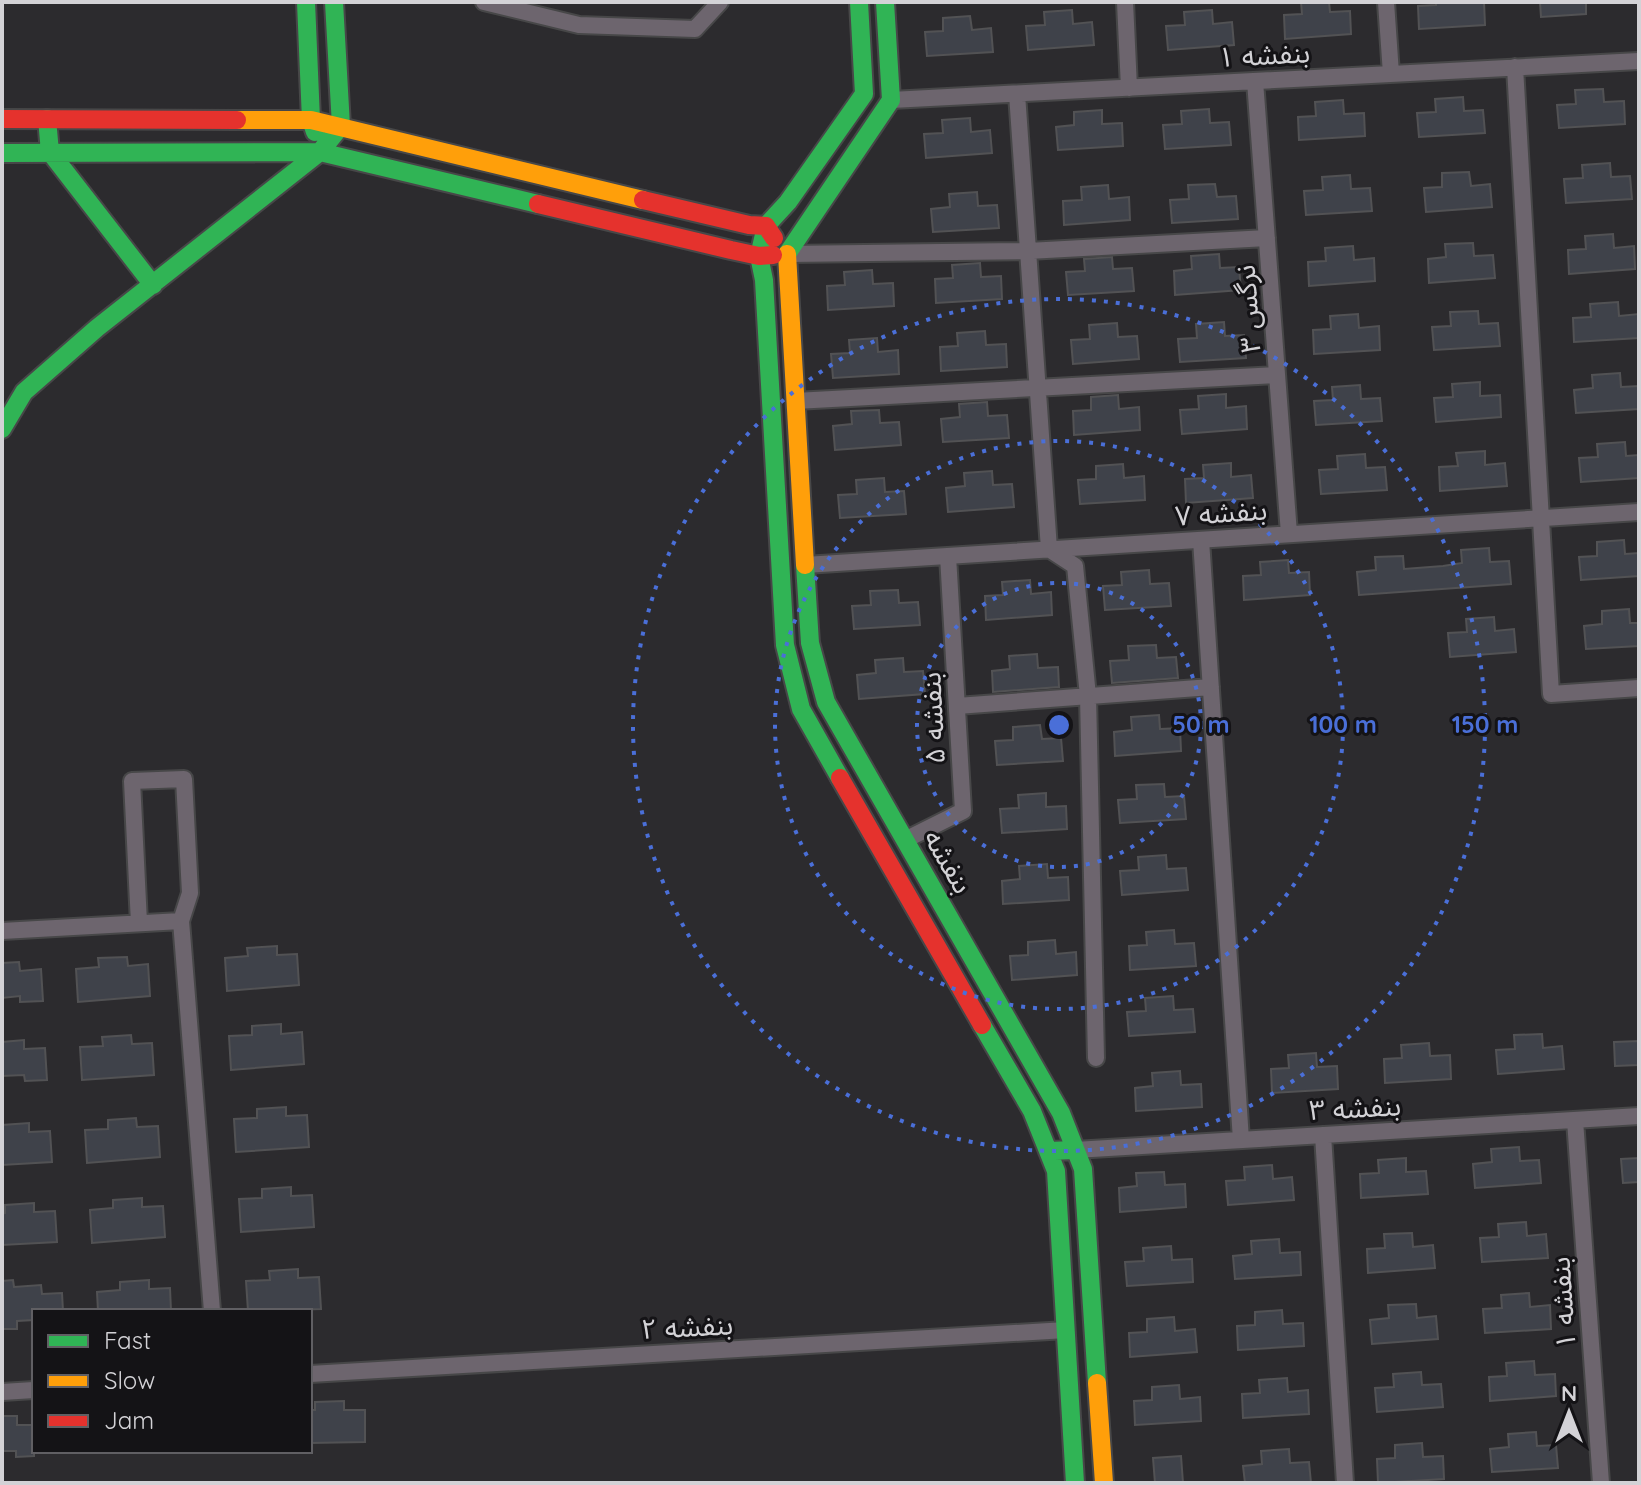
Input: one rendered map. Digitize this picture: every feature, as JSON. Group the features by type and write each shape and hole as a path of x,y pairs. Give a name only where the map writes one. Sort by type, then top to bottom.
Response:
{"street":[{"path":"306,2 311,120 320,152"},
{"path":"2,429 24,392 97,328 320,152 341,126 334,2"},
{"path":"484,2 579,25 695,29 720,2"},
{"path":"759,256 766,226 788,202 864,94 859,2"},
{"path":"787,254 891,100 885,2"},
{"path":"1125,2 1129,88"},
{"path":"1386,2 1391,74"},
{"name":"بنفشه ۱","path":"891,100 1639,61"},
{"path":"1515,67 1551,694 1639,688"},
{"name":"نرگس ۳","path":"1255,81 1289,534"},
{"path":"864,94 891,100"},
{"path":"1017,94 1049,549 1075,566 1088,696 1096,1058"},
{"path":"2,119 311,120 749,225 766,226 787,254"},
{"path":"47,119 50,152 153,285"},
{"path":"2,153 320,152 759,256 1028,251 1267,238"},
{"path":"549,207 556,178"},
{"name":"بنفشه","path":"787,254 810,643 826,702 1061,1113 1083,1169 1104,1483"},
{"name":"بنفشه","path":"759,256 764,280 785,645 801,709 1032,1111 1056,1171 1075,1483"},
{"path":"795,401 1277,375"},
{"name":"بنفشه ۷","path":"805,565 1639,512"},
{"path":"1201,540 1241,1140"},
{"name":"بنفشه ۵","path":"905,840 963,811 948,556"},
{"path":"957,706 1211,687"},
{"path":"139,923 132,781 184,779 190,893 181,921 212,1309"},
{"path":"2,931 181,921"},
{"name":"بنفشه ۳","path":"1075,1150 1639,1116"},
{"name":"بنفشه ۱","path":"1575,1120 1601,1483"},
{"path":"1323,1135 1345,1483"},
{"path":"1048,1151 1075,1150"},
{"name":"بنفشه ۲","path":"312,1374 1066,1330"},
{"path":"2,1392 32,1390"}],"building":[{"path":"1301,2 1329,2 1330,12 1350,11 1351,34 1285,39 1284,15 1302,14"},
{"path":"1436,2 1484,2 1485,25 1419,29 1418,6 1436,5"},
{"path":"1540,2 1586,2 1586,14 1541,17"},
{"path":"1072,10 1073,24 1092,22 1094,45 1028,50 1026,26 1045,25 1044,12"},
{"path":"1212,10 1213,24 1232,22 1234,45 1168,50 1166,26 1185,25 1184,12"},
{"path":"970,16 972,30 991,28 993,52 927,56 925,32 943,31 943,18"},
{"path":"1603,89 1604,102 1624,101 1625,124 1559,128 1557,105 1576,104 1575,90"},
{"path":"1463,97 1464,111 1483,110 1485,133 1419,137 1417,113 1436,112 1435,99"},
{"path":"1343,100 1344,114 1364,113 1365,136 1299,140 1298,117 1316,116 1315,102"},
{"path":"1209,109 1210,123 1229,122 1231,145 1165,149 1163,125 1182,124 1181,111"},
{"path":"1102,110 1102,124 1122,123 1123,146 1058,150 1056,127 1074,125 1074,112"},
{"path":"970,118 971,132 990,130 992,153 926,158 924,134 943,133 942,120"},
{"path":"1610,163 1611,177 1630,176 1632,199 1566,203 1564,179 1583,178 1582,165"},
{"path":"1469,172 1471,186 1490,184 1492,207 1426,212 1424,188 1442,187 1442,173"},
{"path":"1350,175 1351,189 1370,188 1372,211 1306,215 1304,191 1323,190 1322,177"},
{"path":"1215,184 1217,197 1236,196 1238,219 1172,223 1170,200 1189,199 1188,185"},
{"path":"1108,185 1109,199 1129,197 1130,220 1064,225 1063,201 1082,200 1081,187"},
{"path":"977,192 978,206 997,205 999,228 933,232 931,209 950,207 949,194"},
{"path":"1613,234 1614,248 1634,246 1635,269 1569,274 1568,250 1586,249 1585,236"},
{"path":"1473,243 1474,256 1493,255 1495,278 1429,283 1428,259 1446,257 1445,244"},
{"path":"1353,246 1354,260 1374,258 1375,281 1309,286 1308,262 1326,261 1325,248"},
{"path":"1219,254 1220,268 1239,267 1241,290 1175,295 1174,271 1192,269 1191,256"},
{"path":"1112,257 1113,269 1132,268 1134,291 1068,295 1066,272 1085,271 1084,259"},
{"path":"980,263 981,277 1001,276 1002,299 936,303 935,279 953,278 952,265"},
{"path":"872,270 873,284 893,283 894,306 828,310 827,286 845,285 844,272"},
{"path":"1618,302 1619,316 1639,314 1639,338 1574,342 1573,318 1591,317 1590,304"},
{"path":"1478,311 1479,324 1498,323 1500,346 1434,350 1432,327 1451,326 1450,312"},
{"path":"1358,314 1359,328 1379,326 1380,350 1314,354 1313,330 1331,329 1330,316"},
{"path":"1224,322 1225,336 1244,335 1246,358 1180,362 1178,339 1197,338 1196,324"},
{"path":"1117,323 1118,337 1137,336 1139,359 1073,364 1071,340 1090,339 1089,325"},
{"path":"985,331 986,345 1006,344 1007,367 941,371 940,347 958,346 957,333"},
{"path":"877,338 878,352 898,350 899,374 833,378 831,354 850,353 849,340"},
{"path":"1620,373 1621,387 1639,386 1639,409 1576,413 1574,390 1593,388 1592,375"},
{"path":"1480,382 1480,396 1500,395 1501,417 1436,422 1434,398 1453,397 1452,384"},
{"path":"1360,385 1361,399 1380,398 1382,421 1316,425 1314,401 1333,400 1332,387"},
{"path":"1226,394 1226,408 1246,406 1247,429 1182,434 1180,410 1199,409 1198,396"},
{"path":"1118,395 1119,409 1139,407 1140,430 1074,435 1073,411 1091,410 1091,397"},
{"path":"987,402 988,416 1007,415 1009,438 943,442 941,419 960,417 959,404"},
{"path":"879,410 880,423 899,422 901,445 835,450 833,426 852,424 851,411"},
{"path":"1625,442 1626,456 1639,455 1639,478 1581,482 1579,458 1598,457 1597,444"},
{"path":"1485,451 1485,465 1505,463 1507,486 1440,491 1439,467 1458,466 1456,453"},
{"path":"1365,454 1366,468 1385,467 1387,490 1321,494 1319,470 1338,469 1337,456"},
{"path":"1231,463 1231,477 1251,475 1253,498 1186,503 1185,479 1204,478 1203,465"},
{"path":"1123,464 1124,478 1144,476 1145,500 1080,504 1078,480 1096,479 1096,466"},
{"path":"992,471 993,485 1012,484 1014,507 948,512 946,488 965,486 964,473"},
{"path":"884,478 885,492 904,491 906,514 840,518 838,495 857,494 856,480"},
{"path":"1624,540 1625,554 1639,553 1639,576 1581,580 1579,557 1597,556 1597,542"},
{"path":"1489,548 1490,562 1509,561 1511,584 1359,595 1357,572 1376,570 1375,557 1403,556 1404,569 1443,566 1462,563 1461,550"},
{"path":"1288,560 1289,573 1309,572 1310,595 1244,600 1243,576 1261,575 1260,562"},
{"path":"1149,570 1150,584 1169,583 1171,606 1105,610 1103,586 1122,585 1121,572"},
{"path":"1030,580 1031,594 1051,592 1052,615 986,620 985,596 1003,595 1002,582"},
{"path":"898,590 899,603 918,602 920,625 854,629 852,606 871,605 870,591"},
{"path":"1629,609 1630,623 1639,623 1639,646 1586,649 1584,626 1602,624 1602,611"},
{"path":"1494,617 1495,631 1514,629 1516,652 1450,657 1448,633 1467,632 1466,619"},
{"path":"1156,645 1157,658 1176,657 1178,678 1112,683 1110,661 1129,660 1128,646"},
{"path":"1037,654 1038,668 1058,667 1059,687 993,692 992,671 1010,669 1009,656"},
{"path":"903,658 904,672 923,671 925,694 859,699 857,675 876,673 875,660"},
{"path":"1159,715 1160,729 1180,728 1181,751 1115,756 1114,732 1132,730 1131,717"},
{"path":"1040,725 1042,739 1061,738 1063,761 997,765 995,741 1013,740 1013,727"},
{"path":"1164,784 1165,797 1184,796 1186,819 1120,823 1118,800 1137,799 1136,785"},
{"path":"1046,793 1046,807 1066,806 1067,829 1002,833 1000,809 1019,808 1018,795"},
{"path":"1166,855 1167,869 1186,868 1188,890 1122,895 1120,871 1139,870 1138,857"},
{"path":"1047,864 1048,878 1068,877 1069,900 1003,904 1002,881 1020,879 1019,866"},
{"path":"1174,930 1175,944 1194,943 1196,966 1130,970 1129,946 1147,945 1146,932"},
{"path":"1055,940 1056,954 1076,952 1077,975 1012,980 1010,956 1028,955 1028,942"},
{"path":"277,946 277,955 297,954 299,985 227,991 225,958 248,956 247,948"},
{"path":"127,957 128,966 148,964 150,996 78,1002 76,969 99,967 98,958"},
{"path":"19,962 20,971 41,969 43,1001 20,1002 20,996 2,998 2,963"},
{"path":"1173,996 1174,1010 1193,1009 1195,1032 1129,1036 1127,1012 1146,1011 1145,998"},
{"path":"281,1024 281,1034 302,1032 304,1064 231,1070 229,1036 252,1035 252,1026"},
{"path":"1542,1034 1543,1048 1562,1046 1564,1069 1498,1074 1496,1050 1515,1049 1514,1035"},
{"path":"131,1035 132,1044 152,1043 154,1075 82,1080 80,1047 103,1046 102,1037"},
{"path":"24,1040 24,1049 45,1048 47,1080 25,1081 24,1075 2,1076 2,1042"},
{"path":"1639,1041 1639,1065 1615,1066 1614,1042"},
{"path":"1429,1043 1430,1056 1450,1055 1451,1079 1385,1083 1384,1059 1402,1058 1401,1045"},
{"path":"1316,1053 1317,1067 1337,1066 1338,1089 1272,1093 1271,1069 1289,1068 1288,1055"},
{"path":"1180,1071 1181,1085 1201,1084 1202,1107 1136,1111 1135,1088 1153,1086 1152,1073"},
{"path":"286,1107 286,1116 307,1115 309,1147 236,1152 234,1119 257,1118 257,1109"},
{"path":"136,1118 137,1127 158,1126 160,1157 87,1163 85,1130 108,1129 108,1120"},
{"path":"29,1123 29,1132 50,1131 52,1162 2,1165 2,1125"},
{"path":"1519,1147 1520,1161 1539,1160 1541,1183 1475,1188 1473,1164 1492,1162 1491,1149"},
{"path":"1406,1158 1406,1172 1426,1171 1428,1194 1361,1198 1360,1174 1379,1173 1378,1160"},
{"path":"1639,1158 1639,1182 1623,1183 1621,1159"},
{"path":"1272,1165 1273,1179 1292,1177 1294,1200 1228,1205 1226,1181 1245,1180 1244,1167"},
{"path":"1164,1172 1165,1185 1185,1184 1186,1207 1120,1212 1119,1188 1137,1186 1136,1173"},
{"path":"291,1187 291,1196 312,1195 314,1227 241,1232 239,1199 262,1198 262,1189"},
{"path":"142,1198 142,1207 163,1206 165,1237 92,1243 90,1210 113,1208 113,1200"},
{"path":"34,1203 34,1212 55,1211 57,1242 2,1245 5,1205"},
{"path":"1526,1222 1527,1236 1546,1234 1548,1258 1482,1262 1480,1238 1499,1237 1498,1224"},
{"path":"1412,1233 1413,1247 1433,1245 1435,1268 1368,1273 1367,1249 1385,1248 1384,1234"},
{"path":"1279,1239 1280,1253 1300,1252 1301,1275 1235,1279 1233,1256 1252,1254 1251,1241"},
{"path":"1171,1246 1172,1260 1192,1259 1193,1282 1127,1286 1125,1262 1144,1261 1143,1248"},
{"path":"298,1269 298,1278 319,1277 321,1309 248,1309 246,1281 270,1280 269,1271"},
{"path":"13,1280 14,1287 41,1285 42,1294 62,1293 63,1309 32,1309 32,1320 17,1321 17,1329 2,1329 2,1281"},
{"path":"149,1280 149,1289 170,1288 171,1309 98,1309 97,1292 120,1290 120,1282"},
{"path":"1529,1293 1530,1307 1550,1305 1551,1329 1485,1333 1483,1309 1502,1308 1501,1295"},
{"path":"1416,1304 1417,1318 1436,1316 1438,1339 1372,1344 1370,1320 1389,1318 1388,1305"},
{"path":"1282,1310 1283,1324 1303,1323 1304,1346 1238,1350 1237,1326 1255,1325 1255,1312"},
{"path":"1174,1317 1175,1331 1195,1329 1197,1352 1130,1357 1129,1333 1147,1332 1147,1319"},
{"path":"1534,1361 1535,1375 1555,1374 1556,1396 1490,1401 1489,1377 1507,1376 1506,1363"},
{"path":"1421,1372 1422,1385 1441,1384 1443,1407 1377,1412 1375,1388 1394,1387 1393,1374"},
{"path":"1287,1378 1288,1392 1308,1390 1309,1414 1243,1418 1242,1394 1260,1393 1259,1380"},
{"path":"1179,1385 1180,1399 1200,1397 1201,1421 1135,1425 1134,1401 1152,1400 1152,1387"},
{"path":"344,1401 344,1410 365,1410 365,1442 312,1443 312,1410 315,1410 315,1402"},
{"path":"2,1416 17,1416 17,1425 32,1425 34,1456 16,1457 16,1451 2,1451"},
{"path":"1536,1432 1537,1446 1556,1445 1558,1468 1492,1472 1490,1449 1509,1447 1508,1434"},
{"path":"1422,1443 1423,1457 1443,1456 1444,1479 1378,1483 1377,1459 1395,1458 1395,1445"},
{"path":"1289,1449 1290,1463 1309,1462 1311,1483 1245,1483 1243,1466 1262,1464 1261,1451"},
{"path":"1181,1456 1183,1483 1155,1483 1153,1458"}],"traffic: fast":[{"path":"306,2 311,120 315,132"},
{"path":"2,429 24,392 97,328 320,152 341,126 334,2"},
{"path":"840,778 801,709 785,645 764,280 759,256 766,226 788,202 864,94 859,2"},
{"path":"787,254 891,100 885,2"},
{"path":"47,119 50,152 153,285"},
{"path":"2,153 320,152 538,204"},
{"path":"805,565 810,643 826,702 1061,1113 1083,1169 1097,1383"},
{"path":"982,1025 1032,1111 1056,1171 1075,1483"},
{"path":"1048,1151 1075,1150"}],"traffic: slow":[{"path":"237,120 311,120 643,200"},
{"path":"787,254 805,565"},
{"path":"1097,1383 1104,1483"}],"traffic: jam":[{"path":"2,119 237,120"},
{"path":"643,200 749,225 766,226 774,238"},
{"path":"538,204 731,250 759,256 773,255"},
{"path":"840,778 982,1025"}]}
